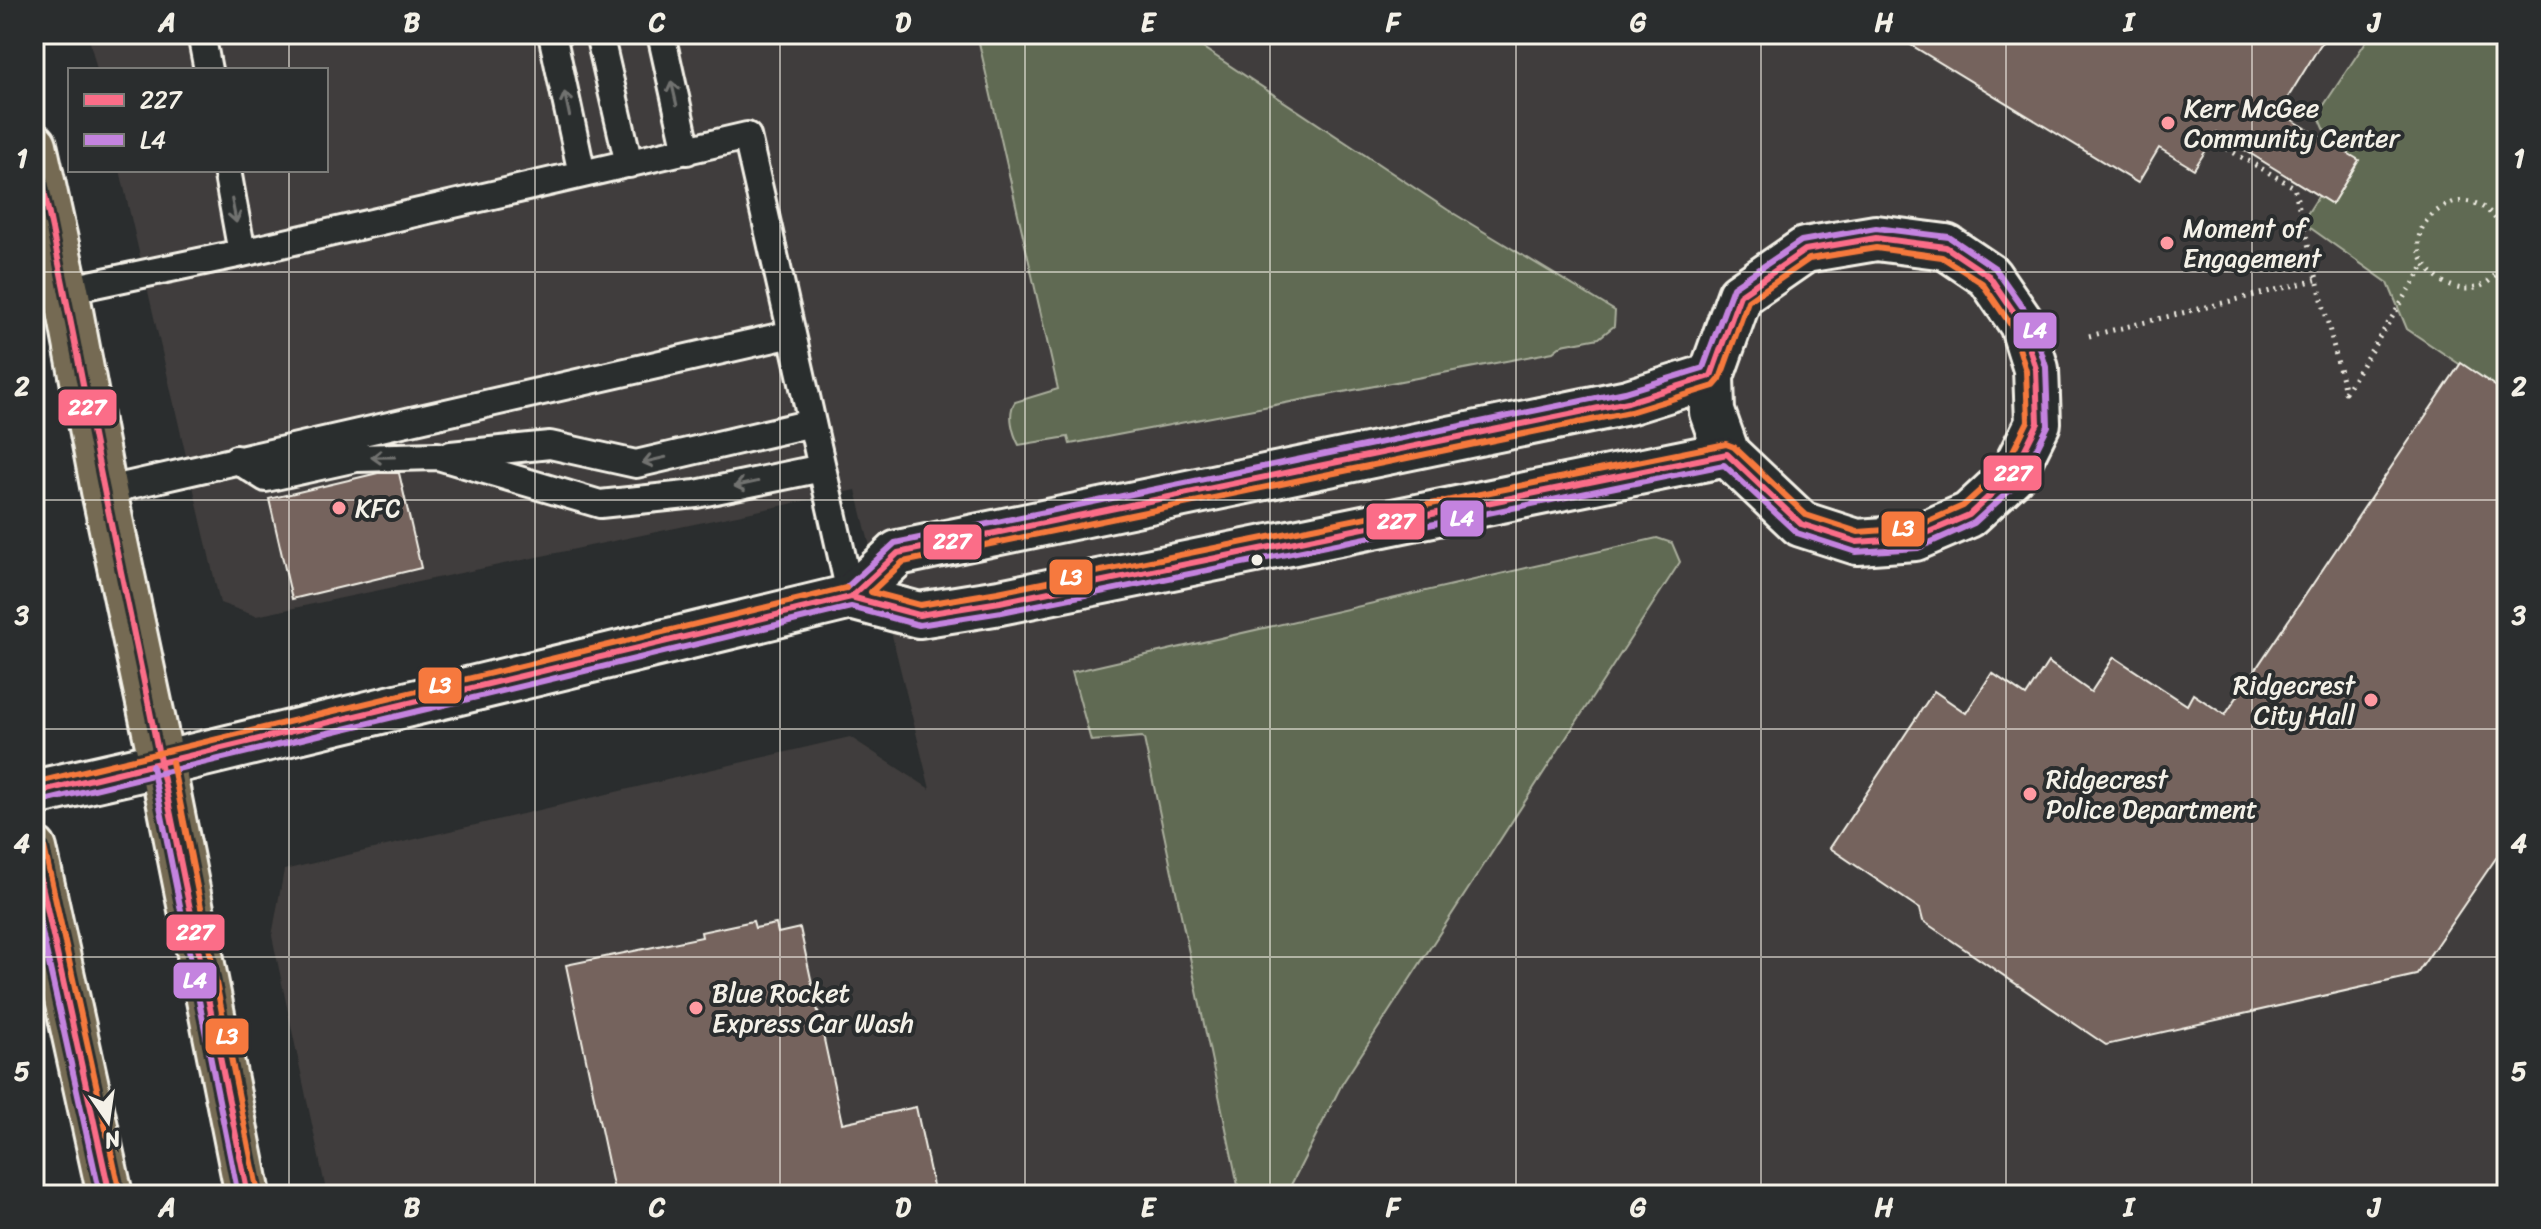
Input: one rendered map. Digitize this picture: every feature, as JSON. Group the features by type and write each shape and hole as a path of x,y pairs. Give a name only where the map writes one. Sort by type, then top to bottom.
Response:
{"main road":[{"path":"34,145 248,1195"},
{"path":"34,849 110,1195"}],"street":[{"path":"1876,238 1946,247 1989,276 2022,324 2036,369 2038,423 2012,475 1969,515 1915,538 1857,542 1801,524 1727,454 1712,412 1711,376 1740,295 1805,250 1876,238"},
{"path":"851,597 898,553 1628,402 1711,376"},
{"path":"34,793 851,597 919,615 1000,602 1727,454"}],"lane":[{"path":"201,34 208,68"},
{"path":"552,34 582,174"},
{"path":"599,34 629,164"},
{"path":"661,34 687,151"},
{"path":"66,290 242,253 747,136 851,597"},
{"path":"227,172 242,253"},
{"path":"104,491 792,334"},
{"path":"236,459 266,478 356,458 438,456 550,445 636,464 812,423"},
{"path":"438,456 600,504 696,494 822,468"}],"path":[{"path":"2220,145 2294,187 2345,392 2425,265"},
{"path":"2449,204 2478,204 2490,211 2506,234 2507,249 2503,264 2495,275 2471,289 2455,288 2431,275 2420,249 2421,235 2427,221 2449,204"},
{"path":"2089,336 2316,280"}],"shaded area":[{"path":"88,34 2507,34 2507,1195 327,1195 272,936 284,870 850,737 930,789 856,490 256,616 220,603 120,172 328,172 328,68 96,68"}],"green space":[{"path":"977,34 1182,34 1448,210 1615,311 1614,326 1599,338 1562,345 1553,352 1070,444 1068,437 1019,445 1011,418 1015,402 1058,389"},
{"path":"2371,34 2507,34 2507,396 2407,329 2388,283 2302,222 2339,164 2318,114"},
{"path":"1657,538 1672,543 1680,562 1342,1084 1291,1185 1298,1195 1240,1195 1144,739 1091,741 1072,672"}],"building":[{"name":"Kerr McGee Community Center","path":"1893,34 2327,34 2279,112 2359,160 2332,204 2217,133 2194,169 2159,148 2138,183"},
{"name":"Ridgecrest City Hall","path":"2461,363 2507,394 2507,842 2416,975 2106,1045 1923,921 1920,909 1830,848 1934,691 1966,713 1992,673 2026,696 2048,662 2091,692 2114,657 2187,705 2193,694 2225,715"},
{"path":"378,473 399,473 421,568 292,599 269,499"},
{"path":"753,921 755,928 776,924 778,933 800,928 842,1123 916,1107 935,1195 615,1195 566,965 702,937 701,932"}],"transit line":[{"name":"227","path":"34,145 248,1195"},
{"name":"L4","path":"36,803 851,607 919,625 1002,612 1724,465 1797,533 1856,552 1918,548 1974,523 2020,481 2048,426 2046,367 2031,319 1995,268 1949,237 1876,228 1801,241 1733,287 1703,368 1625,392 895,543 846,588"},
{"name":"227","path":"1876,238 1946,247 1989,276 2022,324 2036,369 2038,423 2012,475 1969,515 1915,538 1857,542 1801,524 1727,454 1000,602 919,615 851,597 898,553 1628,402 1711,376 1740,295 1805,250 1876,238"},
{"name":"L3","path":"1876,248 1942,257 1982,283 2013,328 2026,371 2028,421 2004,469 1963,506 1913,528 1858,532 1806,515 1734,447 1726,444 998,592 920,605 871,592 903,562 1630,412 1714,386 1720,379 1748,301 1809,259 1876,248"},
{"name":"L3","path":"34,783 846,588"},
{"name":"227","path":"34,793 851,597"},
{"name":"L3","path":"172,762 258,1193"},
{"name":"L4","path":"152,766 238,1195"},
{"name":"L3","path":"44,847 120,1193"},
{"name":"227","path":"34,849 110,1195"},
{"name":"L4","path":"34,896 100,1195"}],"place":[{"name":"Kerr McGee Community Center","path":"2168,123"},
{"name":"Moment of Engagement","path":"2167,243"},
{"name":"KFC","path":"339,508"},
{"name":"Ridgecrest City Hall","path":"2371,700"},
{"name":"Ridgecrest Police Department","path":"2030,794"},
{"name":"Blue Rocket Express Car Wash","path":"696,1008"}]}
